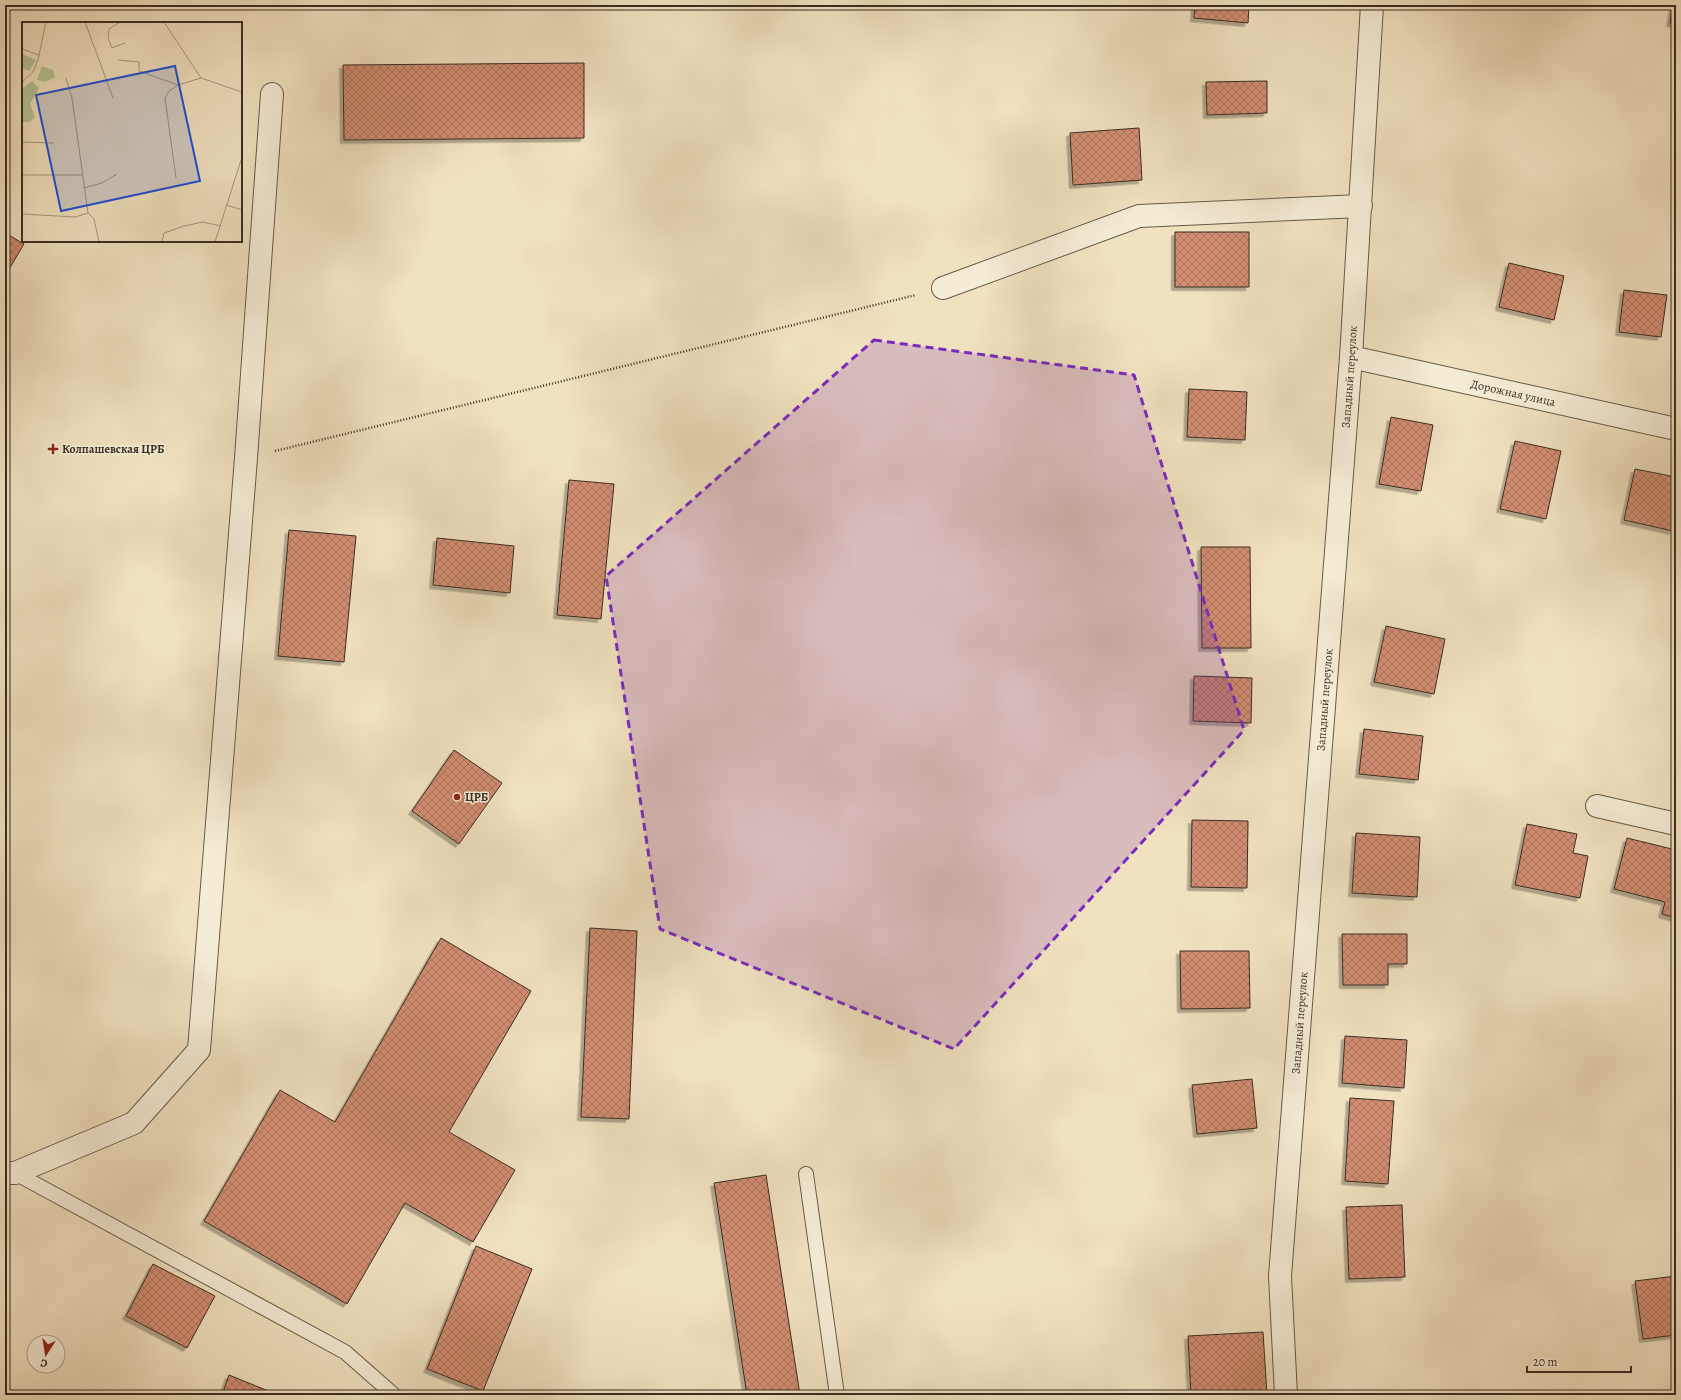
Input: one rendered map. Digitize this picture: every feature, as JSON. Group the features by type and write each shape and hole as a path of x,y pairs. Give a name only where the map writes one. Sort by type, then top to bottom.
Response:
{"street":[{"name":"Западный переулок","path":"1286,1395 1280,1276 1351,357 1372,5"},
{"path":"10,1173 134,1123 199,1050 246,458 272,94"},
{"path":"943,288 1139,216 1361,206"},
{"name":"Дорожная улица","path":"1351,357 1676,429"},
{"path":"1597,806 1676,824"}],"lane":[{"path":"10,1173 345,1352 394,1395"},
{"path":"806,1174 837,1395"}],"path":[{"path":"246,458 943,288"}],"highlighted area":[{"path":"874,340 1134,375 1244,730 954,1049 660,929 606,576"}],"building":[{"path":"1195,5 1249,5 1248,23 1194,18"},
{"path":"1673,5 1676,5 1676,24 1670,23"},
{"path":"584,63 584,138 344,140 343,65"},
{"path":"1267,81 1267,113 1207,115 1206,82"},
{"path":"1139,128 1142,180 1073,185 1070,133"},
{"path":"1175,232 1249,232 1249,287 1175,287"},
{"path":"5,233 24,244 5,276"},
{"path":"1509,263 1564,276 1554,320 1499,307"},
{"path":"1624,290 1667,295 1661,337 1619,332"},
{"path":"1189,389 1247,392 1245,440 1187,437"},
{"path":"1391,417 1433,425 1421,491 1379,484"},
{"path":"1515,441 1561,451 1546,519 1500,509"},
{"path":"1635,469 1676,477 1676,519 1673,531 1624,520"},
{"path":"569,480 614,484 601,619 557,615"},
{"path":"289,530 356,536 344,662 278,656"},
{"path":"437,538 514,546 510,593 433,585"},
{"path":"1201,547 1250,547 1251,648 1202,648"},
{"path":"1386,626 1445,639 1434,694 1374,682"},
{"path":"1194,676 1252,678 1251,723 1193,721"},
{"path":"1364,729 1423,736 1418,780 1359,774"},
{"name":"ЦРБ","path":"454,750 502,783 459,844 412,811"},
{"path":"1192,820 1248,821 1247,888 1191,887"},
{"path":"1527,824 1577,834 1573,853 1588,856 1580,898 1515,885"},
{"path":"1356,833 1420,837 1417,897 1352,893"},
{"path":"1627,838 1676,850 1676,918 1662,914 1665,902 1614,889"},
{"path":"590,928 637,931 629,1119 581,1117"},
{"path":"1342,934 1407,934 1407,964 1388,964 1388,985 1343,985"},
{"path":"441,938 531,991 449,1132 515,1170 473,1242 405,1203 347,1304 204,1221 280,1090 335,1122"},
{"path":"1180,951 1249,951 1250,1008 1181,1009"},
{"path":"1345,1036 1407,1040 1404,1088 1342,1083"},
{"path":"1252,1079 1257,1128 1197,1134 1192,1085"},
{"path":"1350,1098 1394,1101 1388,1184 1345,1181"},
{"path":"766,1175 800,1395 747,1395 714,1183"},
{"path":"1402,1205 1405,1277 1349,1279 1346,1207"},
{"path":"476,1246 532,1269 483,1391 427,1369"},
{"path":"153,1264 215,1296 187,1348 126,1316"},
{"path":"1676,1276 1676,1335 1643,1339 1635,1281"},
{"path":"1263,1332 1267,1395 1191,1395 1188,1336"},
{"path":"229,1375 278,1395 222,1395"}],"place":[{"name":"Колпашевская ЦРБ","path":"53,449"},
{"name":"ЦРБ","path":"457,797"}]}
